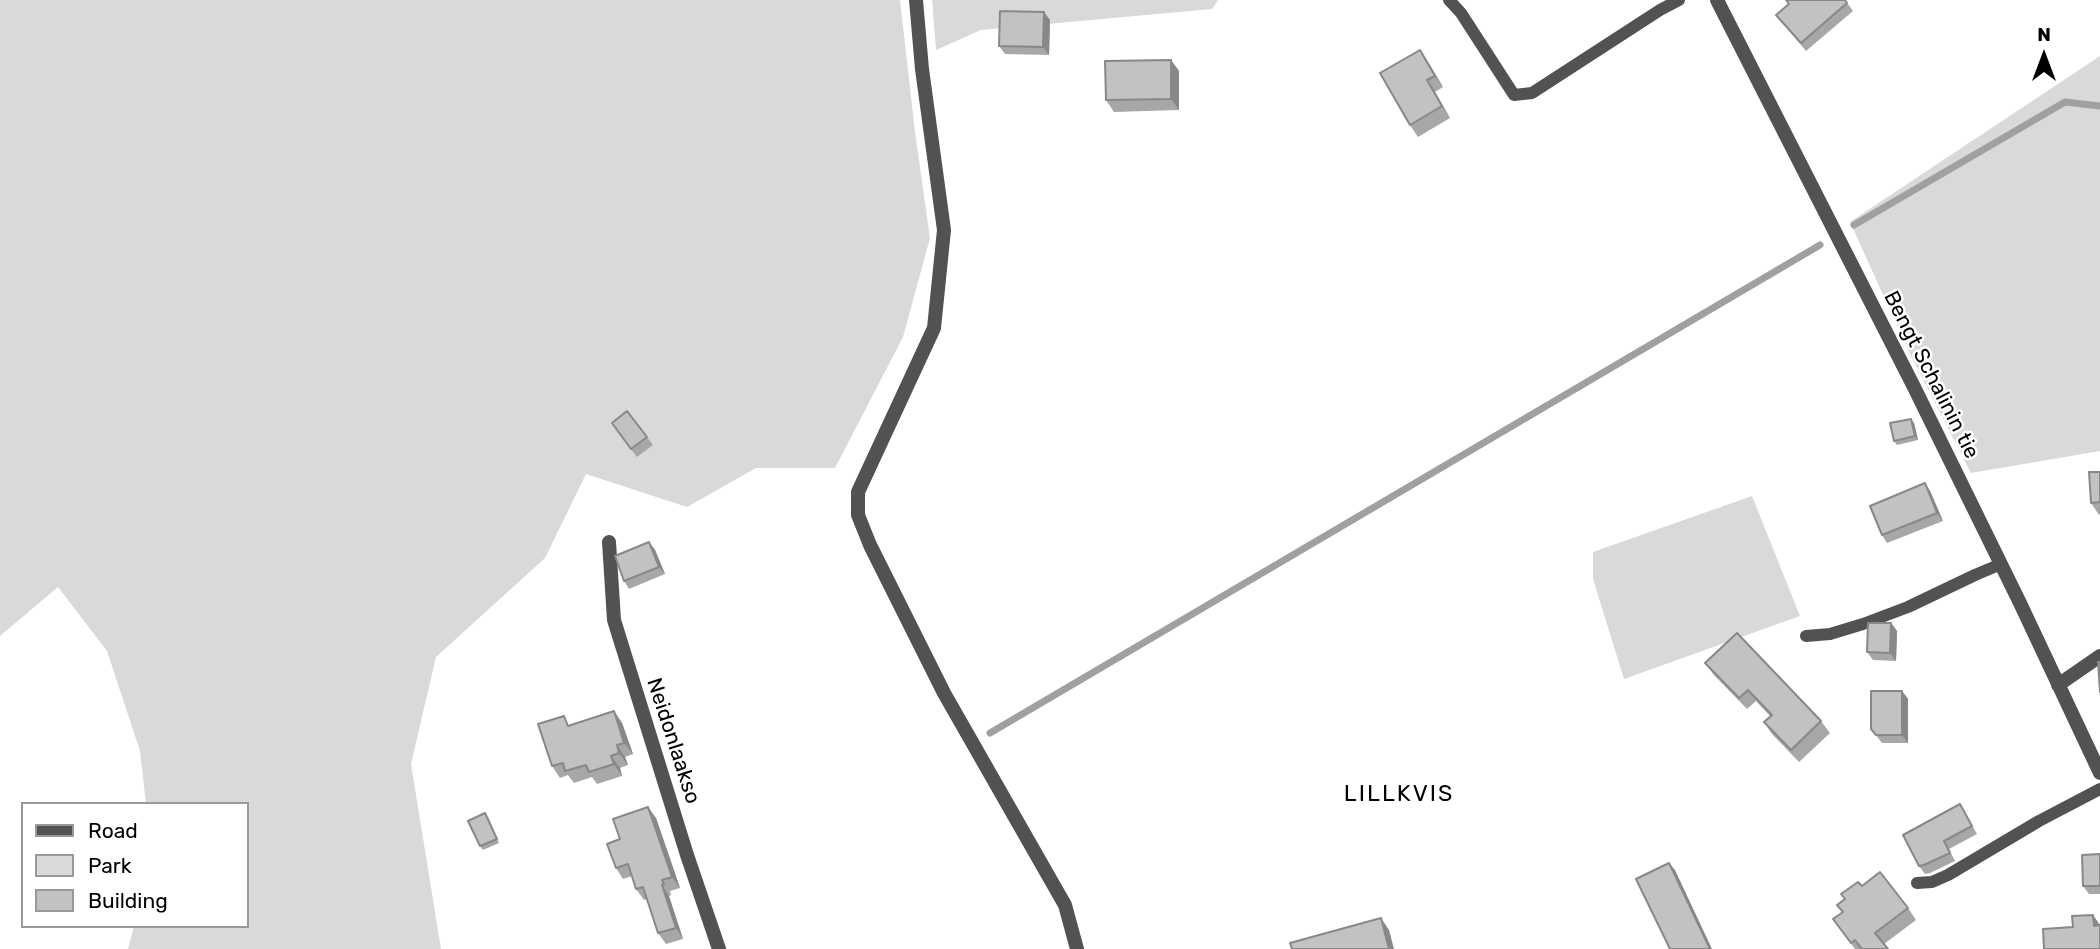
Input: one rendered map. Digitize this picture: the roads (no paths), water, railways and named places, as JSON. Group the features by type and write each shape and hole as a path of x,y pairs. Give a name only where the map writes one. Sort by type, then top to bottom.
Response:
{"street":[{"path":"916,0 922,69 944,230 934,328 859,492 858,514 870,545 944,693 1065,905 1077,949"},
{"name":"Bengt Schalinin tie","path":"1717,0 1914,387 2100,773"},
{"name":"Neidonlaakso","path":"609,542 614,620 719,949"},
{"path":"2057,685 2100,656"}],"lane":[{"path":"1449,0 1461,13 1514,95 1532,93 1679,0"},
{"path":"1806,636 1830,634 1863,624 2001,565"},
{"path":"1917,883 1932,882 1948,875 2039,821 2100,789"}],"waterway":[{"path":"1854,225 2065,102 2100,106"},
{"path":"990,733 1820,245"}],"district":[{"name":"LILLKVIS","path":"1399,794"}]}
